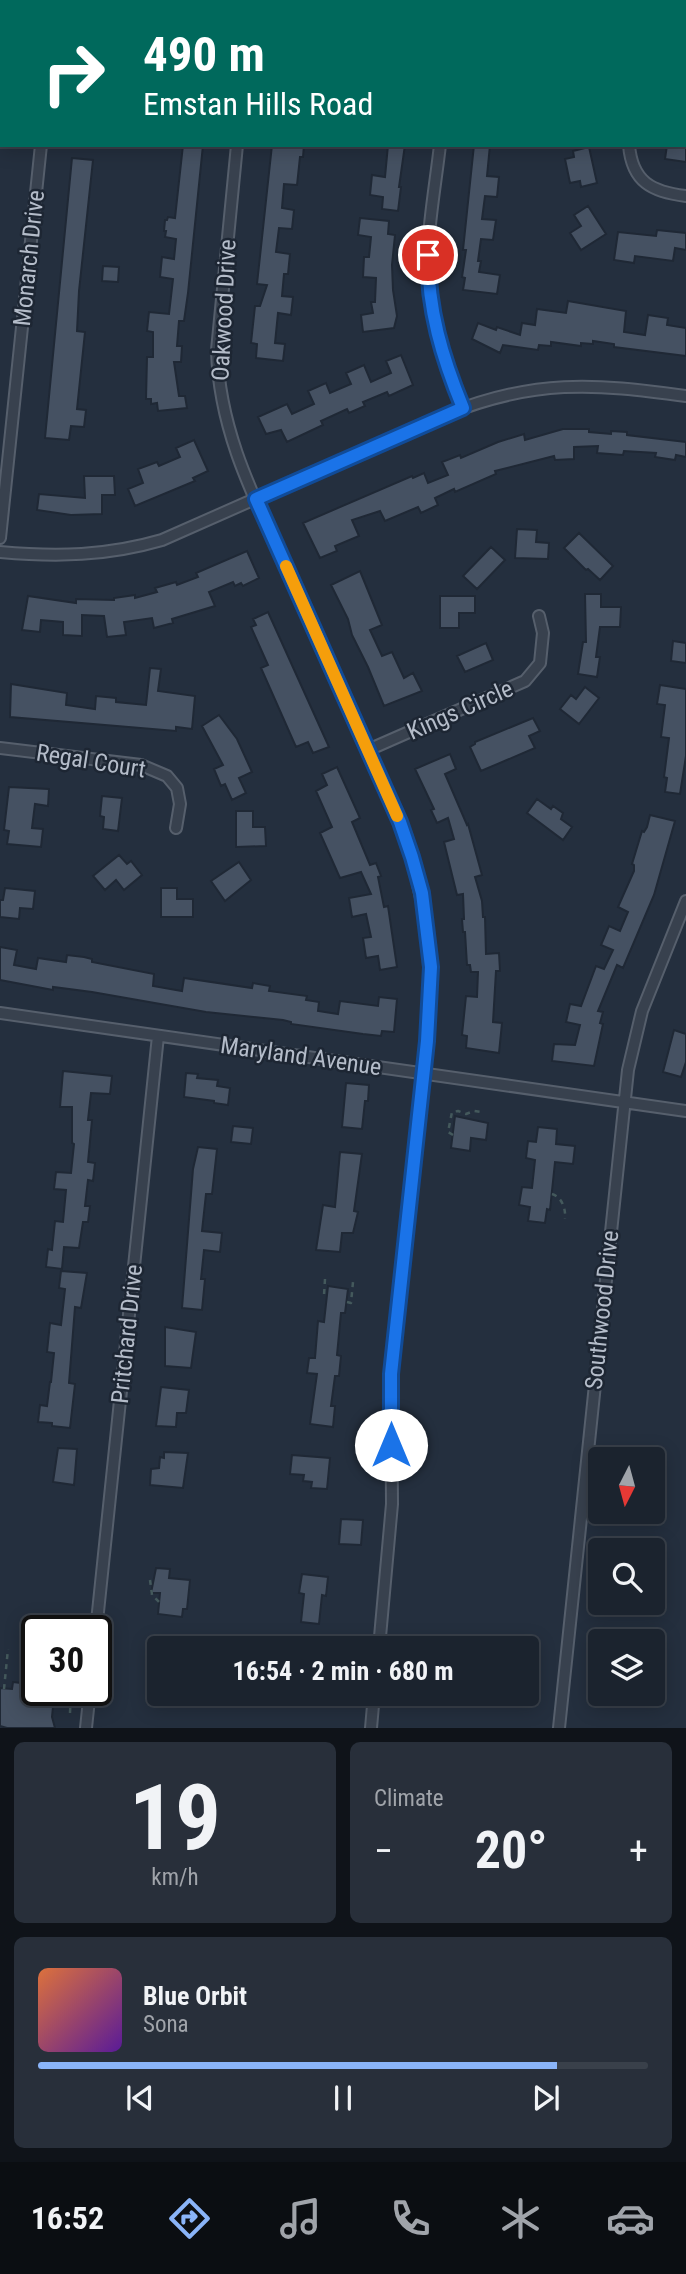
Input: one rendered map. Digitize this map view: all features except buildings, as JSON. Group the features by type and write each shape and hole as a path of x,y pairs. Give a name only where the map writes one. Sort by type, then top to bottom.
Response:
{"street":[{"name":"Monarch Drive","path":"0,538 41,147"},
{"name":"Oakwood Drive","path":"237,147 218,327 220,396 231,441 400,822 424,905 431,967 430,1004 391,1374 392,1504 380,1636"},
{"path":"439,147 428,279 438,340 463,408"},
{"path":"629,147 630,158 642,180 659,191 686,196"},
{"path":"0,552 71,556 111,553 137,547 187,530 463,408 515,392 572,385 686,396"},
{"name":"Kings Circle","path":"368,750 525,681 540,663 543,634 539,616"},
{"name":"Regal Court","path":"0,748 141,765 167,776 177,788 180,804 176,828"},
{"name":"Southwood Drive","path":"559,1728 624,1102 634,1040 642,1011 686,901"},
{"name":"Maryland Avenue","path":"0,1013 686,1111"},
{"name":"Pritchard Drive","path":"98,1615 158,1036"},
{"path":"86,1728 88,1706"},
{"path":"371,1728 373,1706"}],"path":[{"path":"453,1135 448,1132 452,1112 481,1112"},
{"path":"552,1194 560,1199 565,1209 565,1219"},
{"path":"325,1279 324,1295 327,1295"},
{"path":"347,1302 351,1303 353,1282"},
{"path":"150,1580 153,1599 159,1601"},
{"path":"4,1689 2,1677 8,1649"},
{"path":"70,1706 70,1713"}],"slow traffic":[{"path":"286,566 397,816"}],"route":[{"path":"391,1445 391,1374 430,1004 428,930 422,893 400,822 256,499 463,408 448,372 435,328 430,303 428,255"}]}
